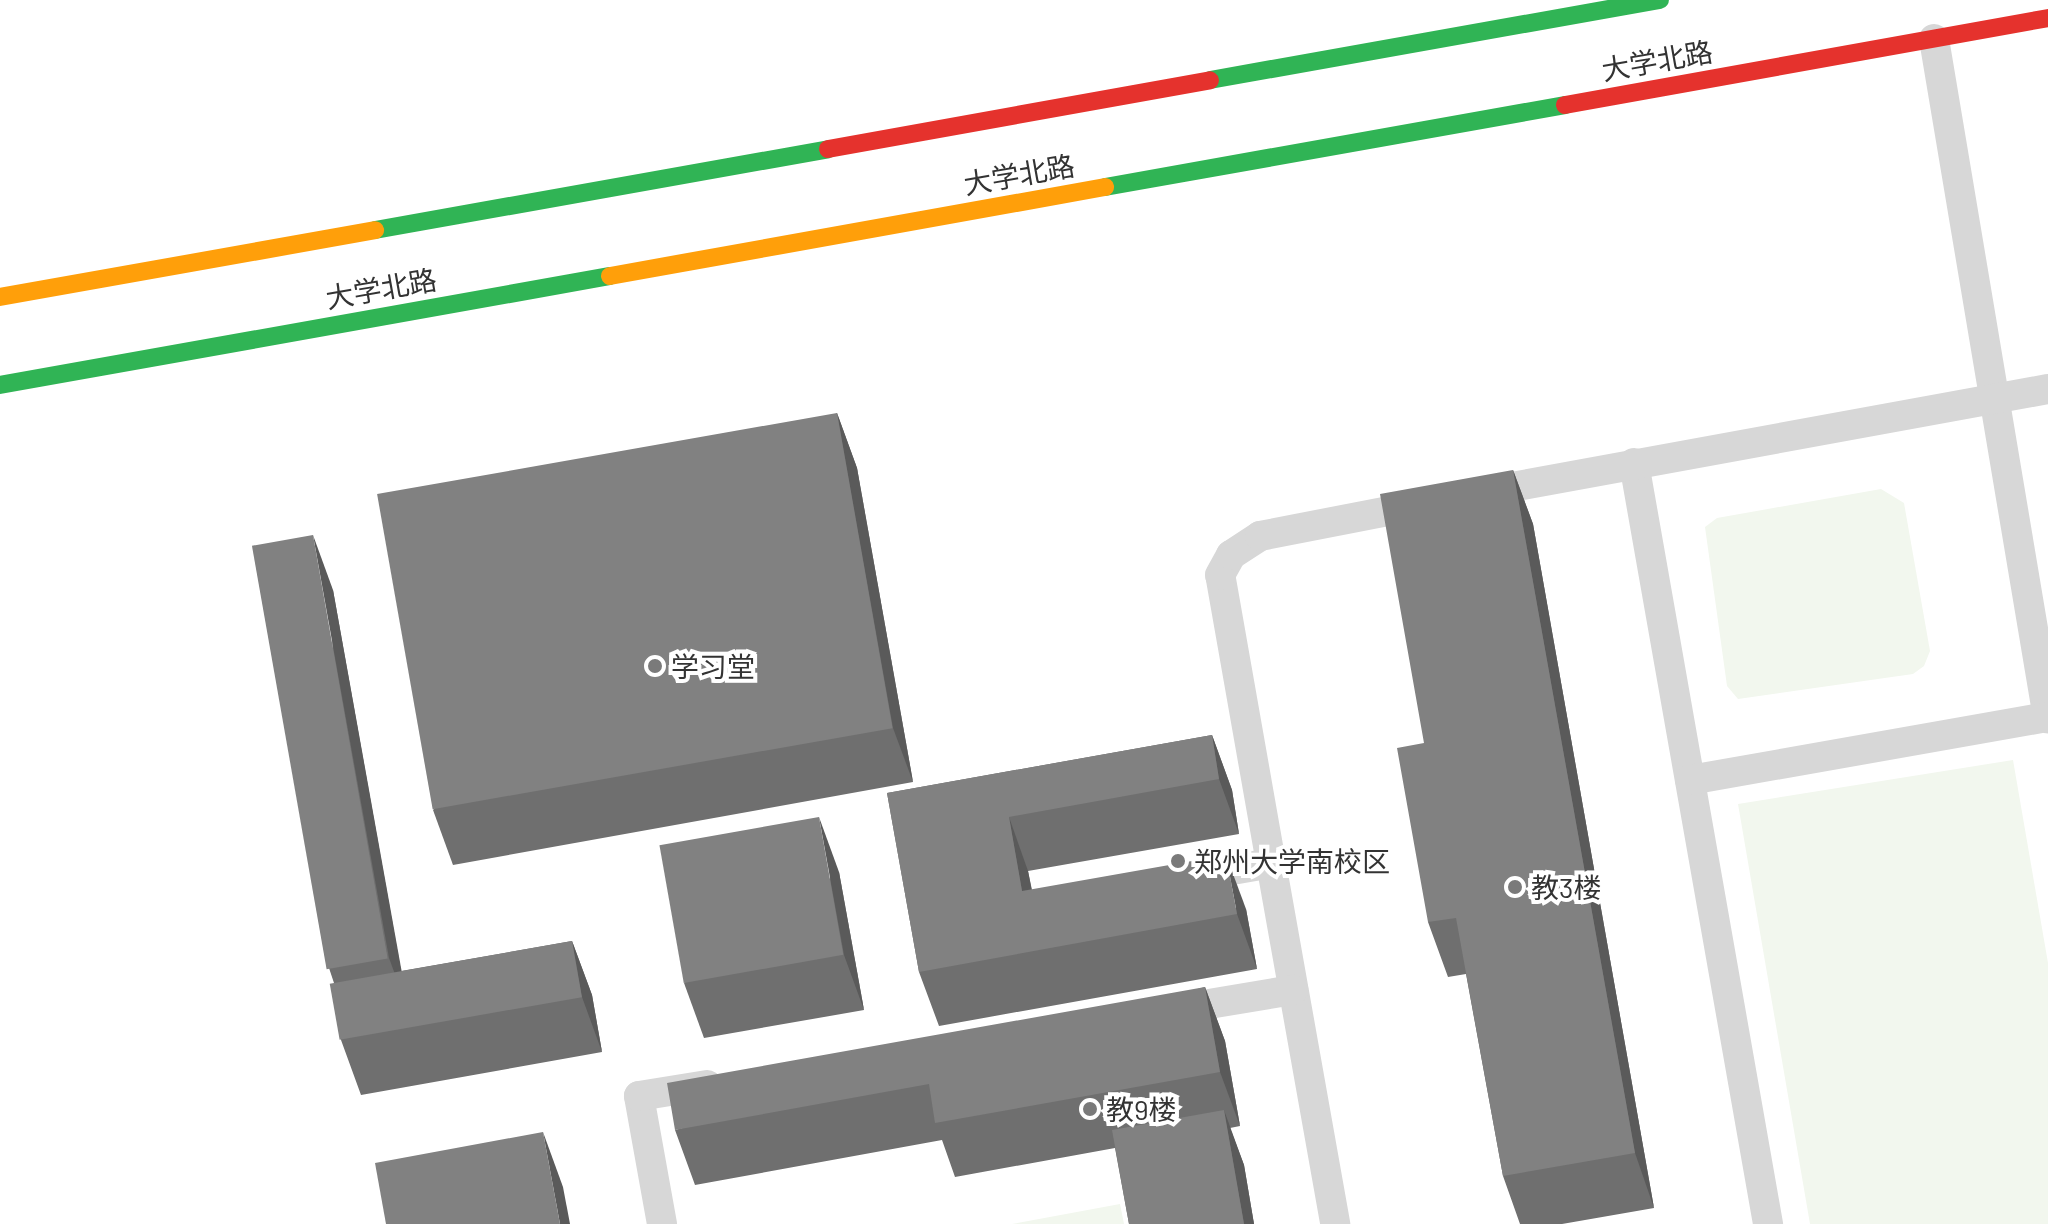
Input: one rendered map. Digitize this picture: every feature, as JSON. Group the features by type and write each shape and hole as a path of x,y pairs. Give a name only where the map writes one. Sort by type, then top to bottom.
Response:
{"main road":[{"name":"大学北路","path":"0,297 1660,0"},
{"name":"大学北路","path":"0,385 2048,18"}],"lane":[{"path":"1690,780 2048,718 1934,39"},
{"path":"1335,1224 1220,575 1231,555 1260,536 1634,463 2048,389"},
{"path":"1634,463 1768,1224"},
{"path":"1163,882 1271,863"},
{"path":"1138,1015 1293,990"},
{"path":"662,1224 639,1096 733,1081"}],"shaded area":[{"path":"1881,489 1904,503 1930,651 1924,666 1913,674 1738,699 1727,686 1705,527 1717,518"},
{"path":"2013,760 2048,963 2048,1224 1810,1224 1738,804"},
{"path":"1120,1204 1124,1224 1012,1224"}],"building":[{"name":"学习堂","path":"837,413 893,728 433,809 377,494"},
{"name":"教3楼","path":"1513,470 1635,1153 1503,1176 1456,918 1428,922 1397,748 1424,743 1380,494"},
{"path":"313,535 388,958 327,969 252,546"},
{"path":"1212,735 1219,779 1009,817 1022,891 1226,855 1237,914 919,972 887,793"},
{"path":"819,817 843,955 684,983 659,845"},
{"path":"572,941 582,997 340,1040 330,984"},
{"path":"1205,987 1220,1072 935,1123 929,1084 675,1130 667,1083"},
{"path":"1224,1110 1244,1224 1129,1224 1112,1130"},
{"path":"543,1132 560,1224 386,1224 375,1163"}],"traffic: fast":[{"path":"1210,80 1660,0"},
{"path":"1105,187 1565,105"},
{"path":"375,230 828,149"},
{"path":"0,385 610,276"}],"traffic: slow":[{"path":"610,276 1105,187"},
{"path":"0,297 375,230"}],"traffic: jam":[{"path":"1565,105 2048,18"},
{"path":"828,149 1210,80"}],"place":[{"name":"学习堂","path":"655,666"},
{"name":"郑州大学南校区","path":"1178,861"},
{"name":"教3楼","path":"1515,887"},
{"name":"教9楼","path":"1090,1109"}]}
